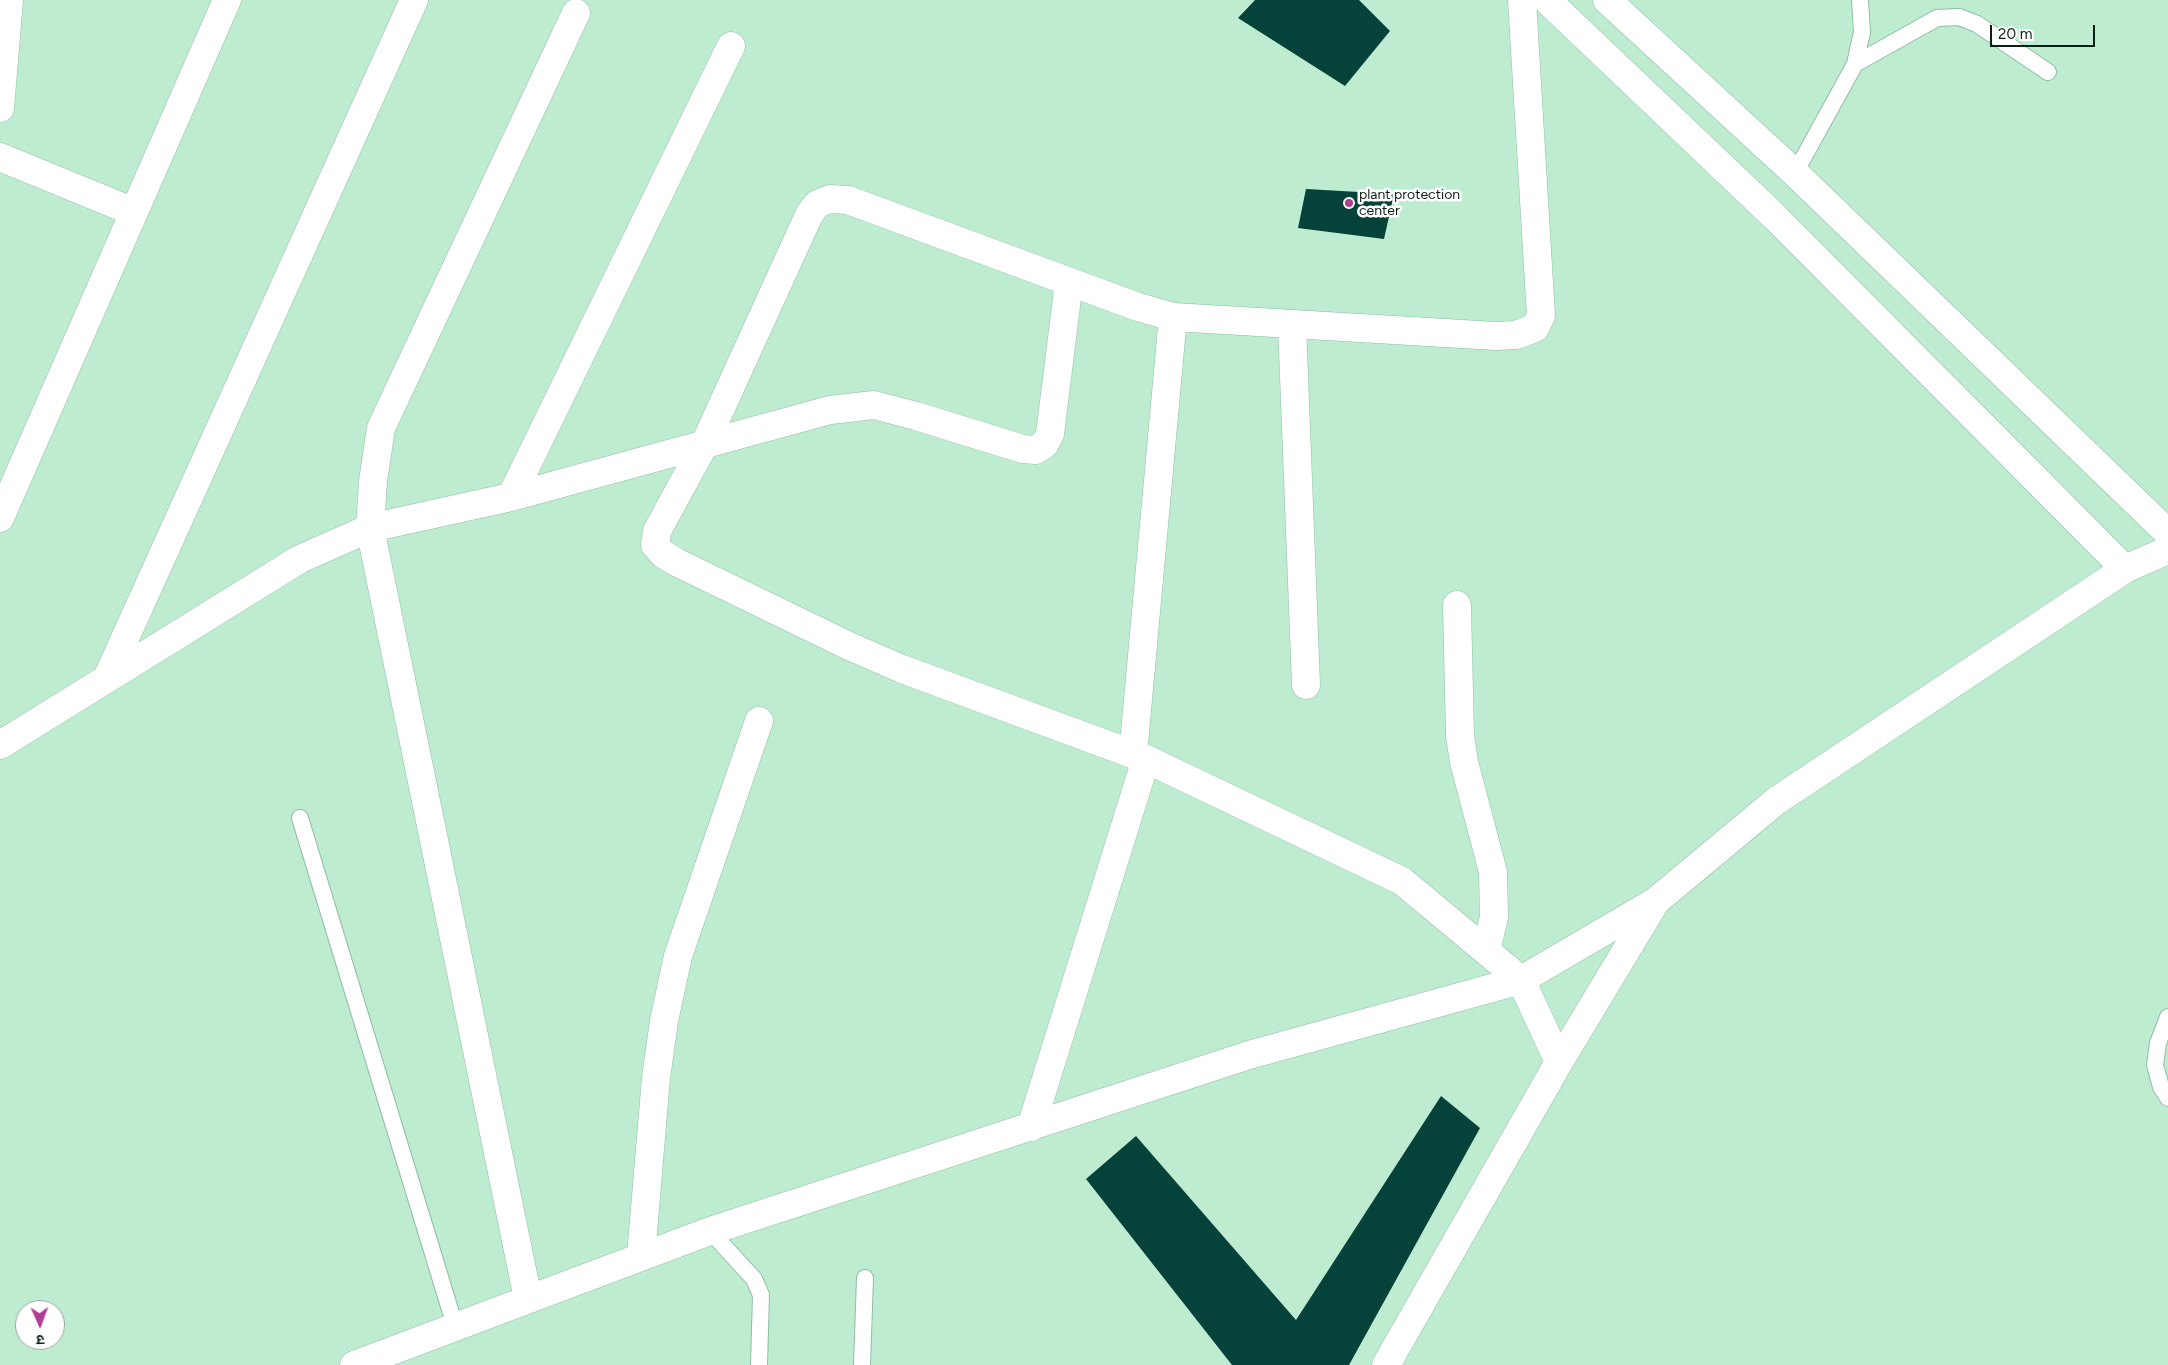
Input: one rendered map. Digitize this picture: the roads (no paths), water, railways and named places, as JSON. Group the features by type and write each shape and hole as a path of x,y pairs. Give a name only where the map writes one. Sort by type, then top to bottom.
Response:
{"street":[{"path":"0,108 9,0"},
{"path":"0,518 227,0"},
{"path":"107,678 414,0"},
{"path":"1522,0 1542,316 1534,328 1516,335 1496,336 1173,317 1138,307 848,200 830,199 817,204 809,215 705,443 657,531 655,545 663,554 676,562 902,669 1139,756 1402,881 1521,980 1559,1062"},
{"path":"1547,0 1782,224 2125,569"},
{"path":"1607,0 1795,173 2168,533"},
{"path":"528,1299 370,528 373,481 381,428 576,13"},
{"path":"511,497 731,46"},
{"path":"0,157 134,212"},
{"path":"0,745 300,559 370,528 511,497 830,410 874,405 916,416 1023,450 1036,450 1045,444 1050,434 1069,282"},
{"path":"1031,1127 1139,756 1173,317"},
{"path":"1292,324 1306,685"},
{"path":"354,1365 710,1231 1249,1055 1521,980 1656,901 1776,801 2125,569 2168,550"},
{"path":"1457,605 1464,762 1493,872 1494,917 1486,951"},
{"path":"641,1256 656,1078 664,1021 678,956 759,721"},
{"path":"1386,1365 1559,1062 1656,901"}],"lane":[{"path":"1795,173 1855,64 1862,32 1860,0"},
{"path":"1855,64 1937,18 1959,17 1978,24 2048,72"},
{"path":"300,818 455,1326"},
{"path":"2168,1017 2158,1043 2155,1065 2161,1087 2168,1098"},
{"path":"710,1231 754,1280 760,1295 759,1365"},
{"path":"862,1365 865,1278"}],"place":[{"name":"plant protection center","path":"1349,203"}]}
